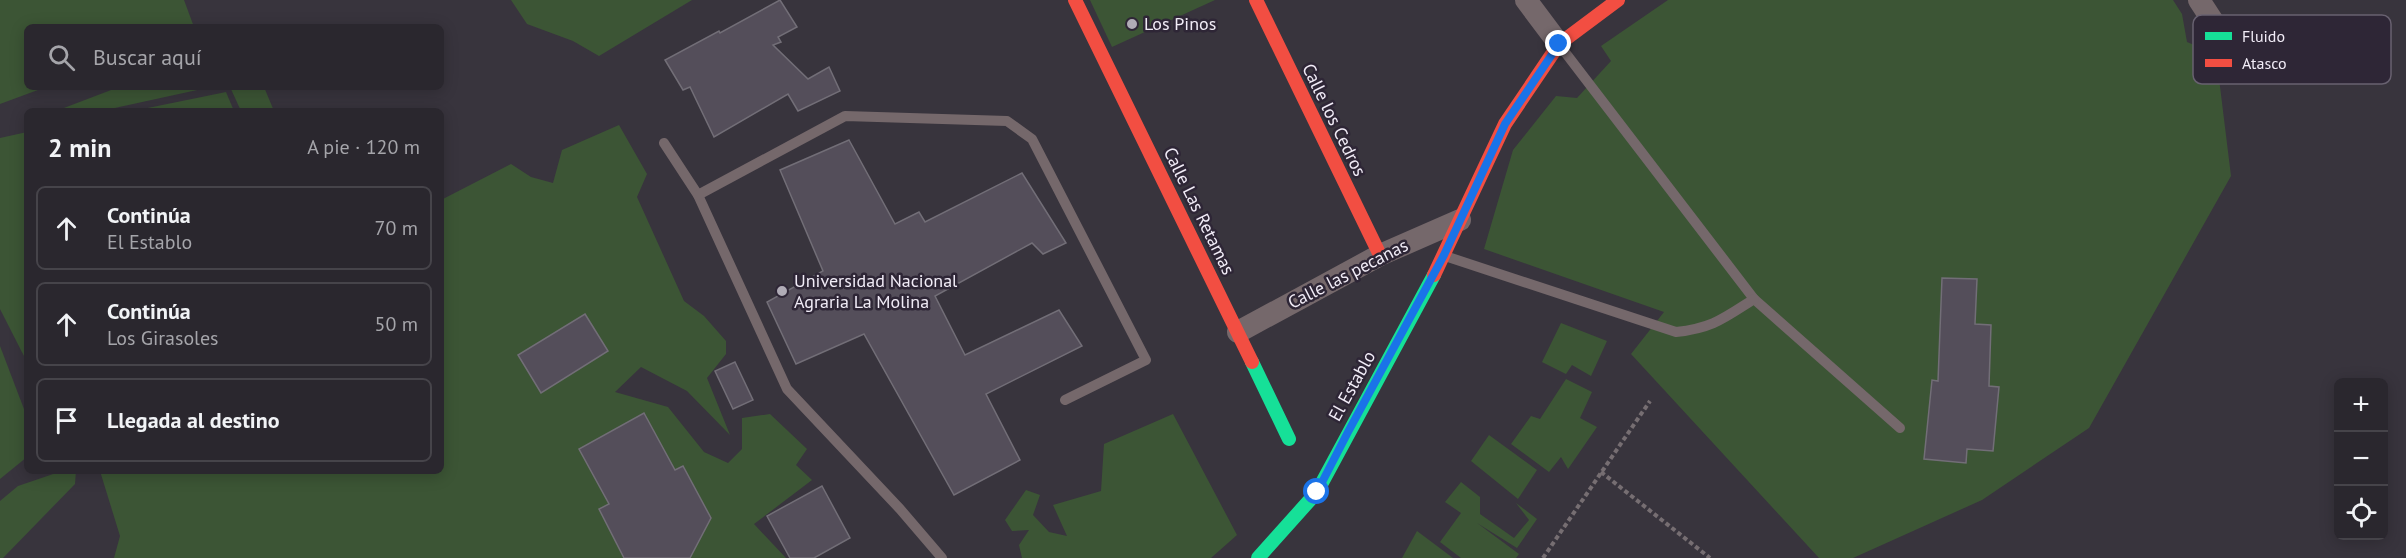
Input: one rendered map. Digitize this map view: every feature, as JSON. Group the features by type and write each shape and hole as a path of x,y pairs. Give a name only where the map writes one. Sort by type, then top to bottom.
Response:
{"street":[{"name":"Calle Las Retamas","path":"1075,0 1289,439"},
{"name":"Calle los Cedros","path":"1256,0 1380,255"},
{"path":"1526,0 1559,44"},
{"name":"El Establo","path":"1258,558 1317,492 1444,255 1505,124 1559,44 1618,0"},
{"path":"2199,0 2209,15"},
{"name":"Calle las pecanas","path":"1238,332 1380,255 1460,220"}],"lane":[{"path":"1559,44 1754,299 1899,428"},
{"path":"698,195 846,116 1007,121 1032,139 1146,360 1065,400"},
{"path":"664,144 698,195 786,389 900,509 942,558"},
{"path":"1444,255 1676,332 1699,329 1714,324 1754,299"}],"path":[{"path":"1543,558 1650,401"},
{"path":"1601,472 1710,558"}],"green space":[{"path":"0,0 184,0 193,24 24,24 24,90 38,90 0,104"},
{"path":"511,0 692,0 599,56 573,41 527,24"},
{"name":"Los Pinos","path":"1090,0 1215,0 1112,47"},
{"path":"1668,0 2173,0 2182,14 2187,42 2193,44 2193,84 2220,84 2231,176 2089,428 1982,500 1853,558 1819,558 1631,354 1664,312 1484,249 1513,150 1556,96 1577,98 1611,61 1601,46"},
{"path":"111,90 197,90 115,108 64,108"},
{"path":"231,90 265,90 273,108 240,108"},
{"path":"226,92 233,108 148,108"},
{"path":"619,125 647,174 637,197 684,301 704,316 726,341 726,354 707,378 730,435 687,391 641,367 615,392 668,407 704,452 728,463 742,449 742,418 770,414 807,449 796,465 812,480 754,524 786,558 114,558 120,536 101,474 444,474 444,198 511,164 531,177 553,183 562,150"},
{"path":"24,133 24,356 0,309 0,138"},
{"path":"1561,323 1607,341 1591,376 1572,365 1566,374 1542,362"},
{"path":"0,346 24,409 24,459 0,479"},
{"path":"1566,379 1592,392 1580,418 1597,427 1568,469 1561,457 1549,472 1511,444 1531,416 1540,419"},
{"path":"1173,414 1237,535 1211,558 1022,558 1019,545 1029,530 1012,531 1005,520 1026,490 1040,495 1033,515 1049,532 1067,536 1053,505 1101,491 1104,444"},
{"path":"1489,435 1537,470 1518,499 1471,461"},
{"path":"53,474 76,474 75,484 3,558 0,558 0,501 18,486"},
{"path":"1461,482 1480,497 1480,514 1514,538 1529,520 1516,503 1537,519 1517,548 1477,523 1519,554 1516,558 1461,558 1440,542 1461,513 1445,502"},
{"path":"1417,531 1453,558 1402,558"}],"building":[{"path":"780,0 797,27 778,37 781,42 773,45 808,79 829,67 840,91 798,111 788,94 714,137 690,87 683,90 665,60"},
{"path":"849,140 895,224 919,212 925,222 1022,173 1066,243 1043,254 1032,243 935,296 965,355 1059,310 1082,346 986,394 1020,460 954,495 864,334 796,364 767,302 823,271 780,170"},
{"path":"1942,278 1977,279 1975,324 1991,325 1989,386 1999,387 1993,451 1967,449 1966,463 1924,459 1932,380 1938,381"},
{"path":"585,314 608,351 541,393 518,355"},
{"path":"735,362 753,400 733,409 715,371"},
{"path":"644,413 675,470 683,466 711,518 690,558 624,558 599,509 609,504 579,449"},
{"path":"822,486 850,538 814,558 790,558 767,516"}],"traffic: fast":[{"path":"1258,558 1317,492 1434,275"},
{"path":"1252,362 1289,439"}],"traffic: jam":[{"path":"1075,0 1252,362"},
{"path":"1256,0 1380,255"},
{"path":"1434,275 1505,124 1559,44 1618,0"}],"place":[{"name":"Los Pinos","path":"1132,24"},
{"name":"Universidad Nacional Agraria La Molina","path":"782,291"}],"route":[{"path":"1317,492 1444,255 1505,124 1559,44"}]}
